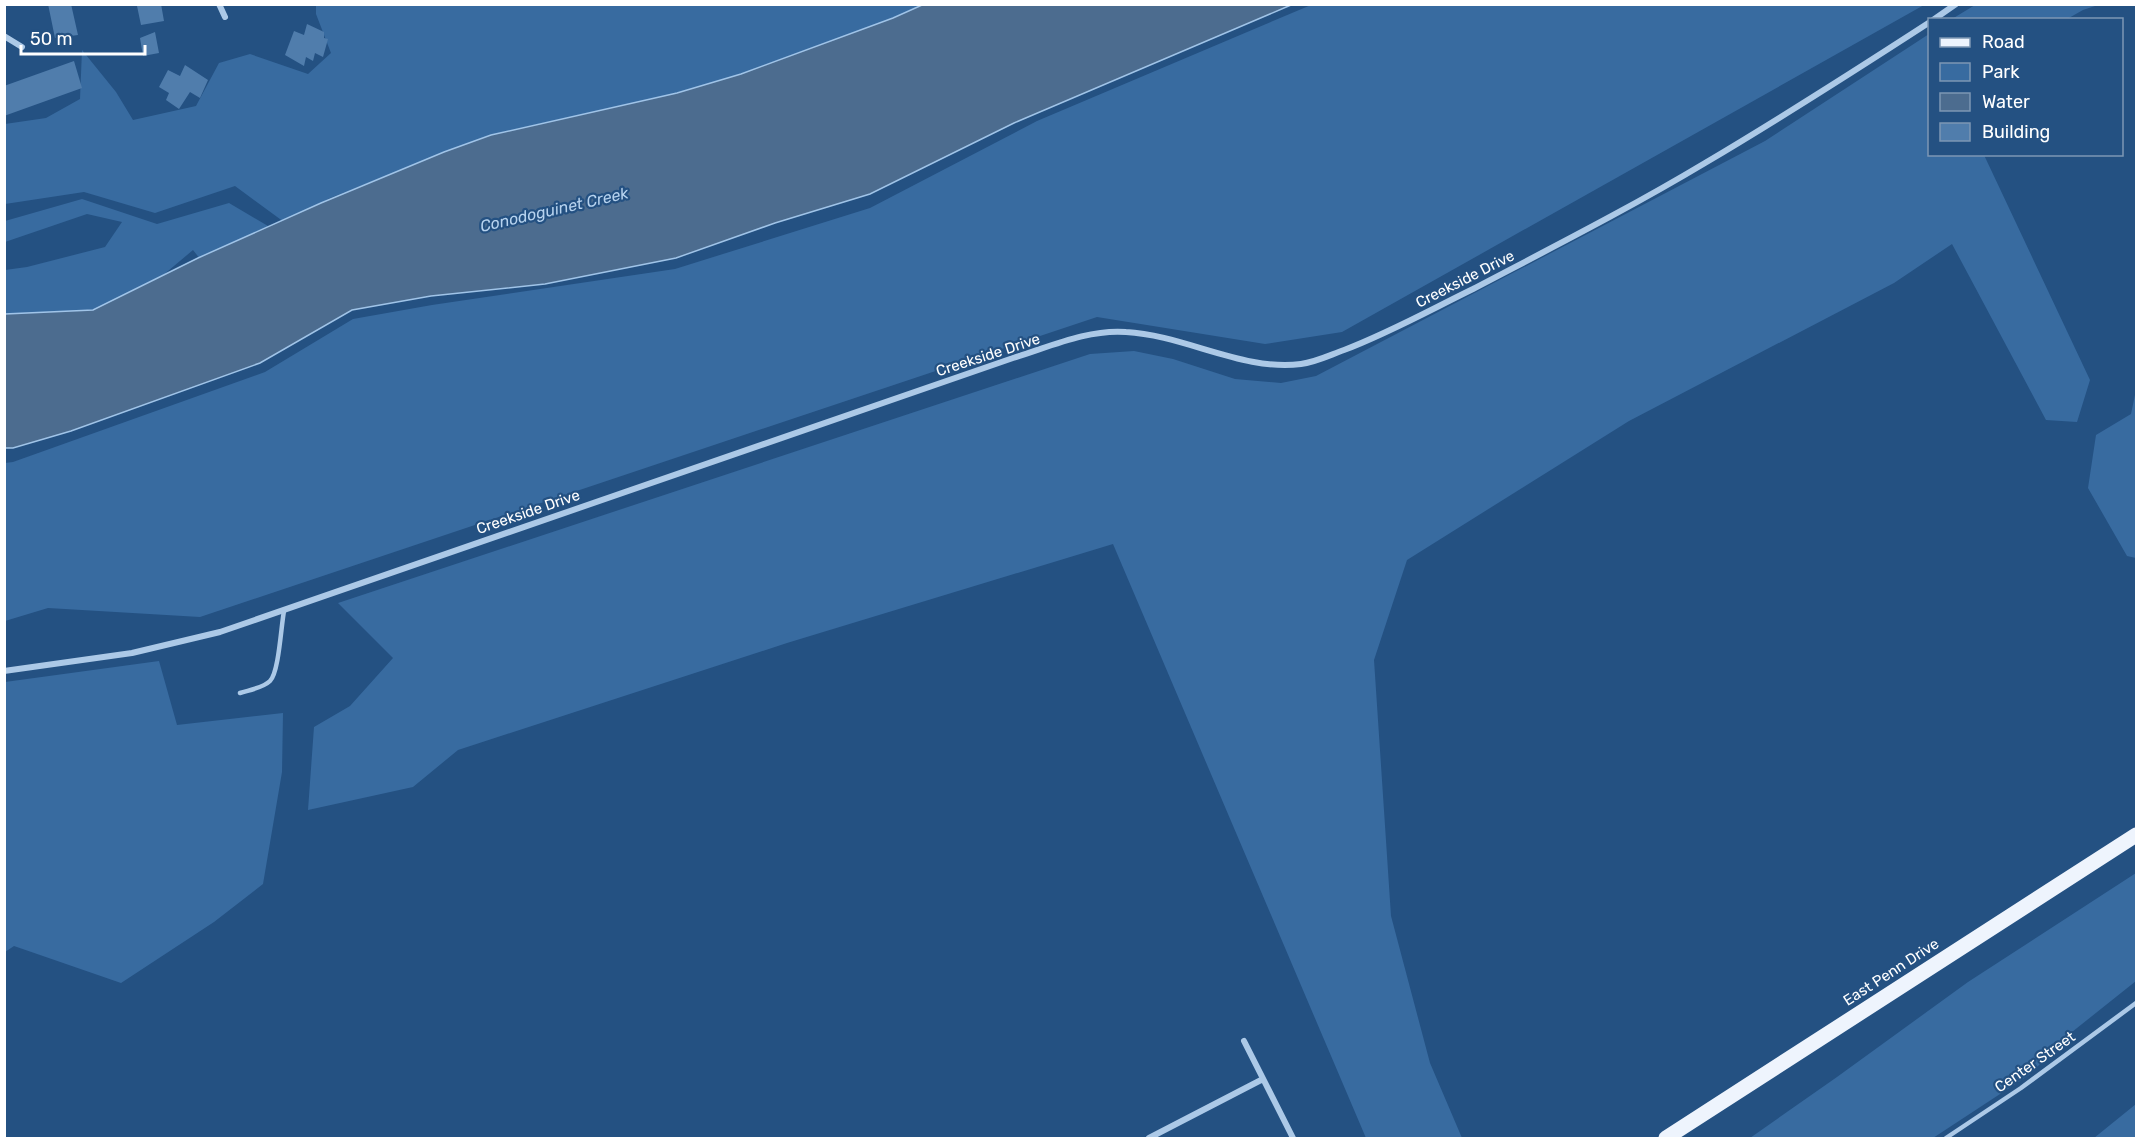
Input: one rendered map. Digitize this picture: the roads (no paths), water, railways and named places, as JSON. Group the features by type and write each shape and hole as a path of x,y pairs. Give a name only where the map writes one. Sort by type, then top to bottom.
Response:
{"main road":[{"name":"East Penn Drive","path":"1666,1138 2136,835"}],"street":[{"path":"219,4 225,17"},
{"path":"1936,18 1956,4"},
{"name":"Creekside Drive","path":"4,671 132,653 211,635 1002,362 1083,337 1125,331 1178,341 1250,361 1282,365 1318,360 1371,340 1404,324 1582,232 1704,164 1928,23"},
{"path":"4,36 22,47"},
{"path":"1244,1041 1293,1138"},
{"path":"1149,1138 1263,1079"}],"lane":[{"path":"240,693 265,684 271,680 276,671 284,611"},
{"name":"Center Street","path":"1946,1138 2021,1088 2136,1003"}],"water":[{"name":"Conodoguinet Creek","path":"922,5 1291,5 1014,123 870,194 775,223 676,258 545,284 431,296 352,310 260,363 71,431 13,448 5,448 5,314 93,310 198,258 321,203 444,152 491,135 677,93 741,74 893,18"}]}
